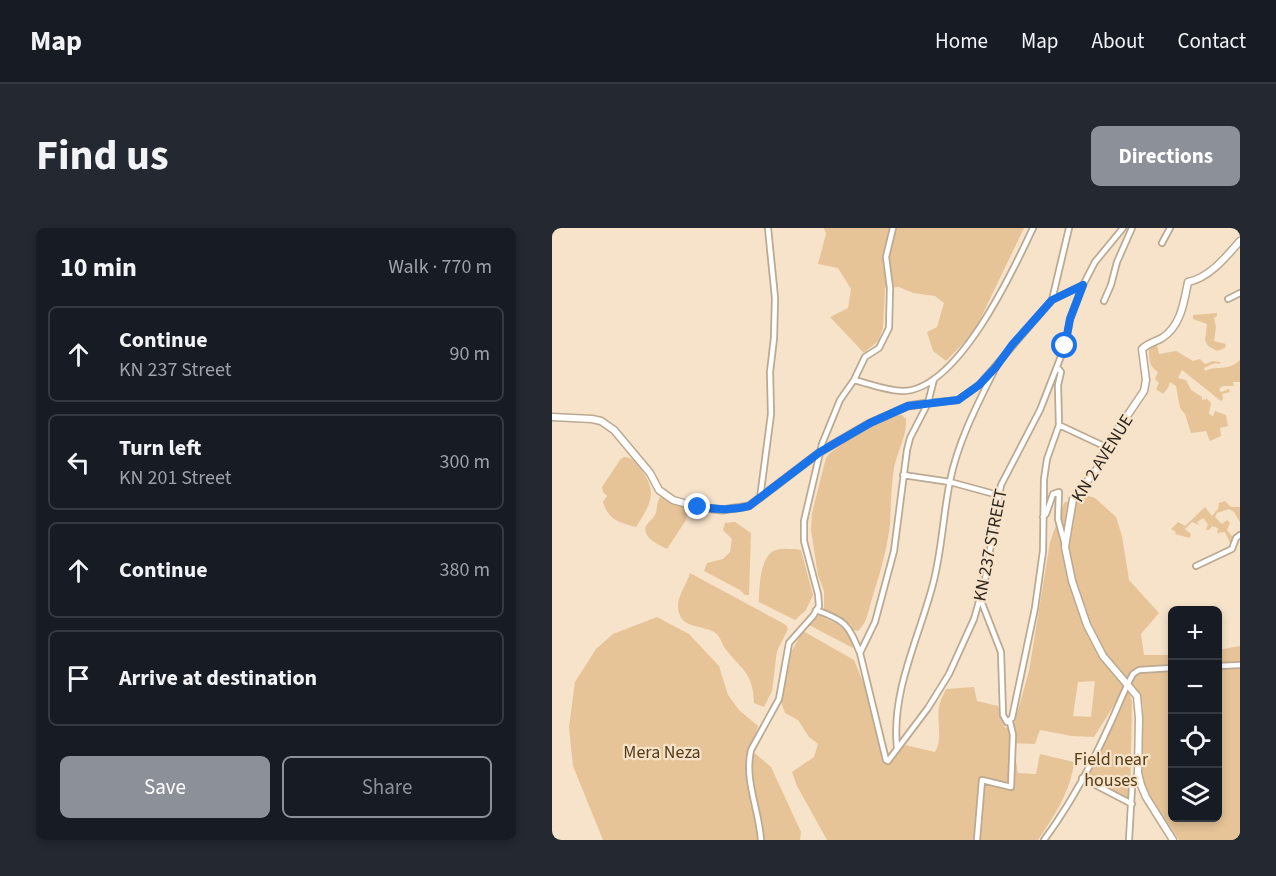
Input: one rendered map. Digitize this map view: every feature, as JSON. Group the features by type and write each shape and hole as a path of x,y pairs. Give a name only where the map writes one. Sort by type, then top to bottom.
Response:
{"main road":[{"name":"KN 2 AVENUE","path":"1173,840 1146,797 1138,773 1138,704 1134,692 1126,686 1103,656 1087,625 1072,581 1065,547 1073,499 1097,468 1106,447 1144,391 1145,371 1142,349 1168,333 1174,326 1184,304 1188,282 1198,280 1216,267 1240,241"},
{"path":"552,417 601,421 614,430 650,473 658,490 673,500 698,507 722,510 749,506 820,452 884,416 908,406 928,403"}],"street":[{"path":"760,498 771,414 770,372 774,338 775,298 768,228"},
{"path":"761,840 750,789 751,750 779,699 789,643 819,606 804,541 804,521 820,452 840,400 854,380 865,357 879,348 889,328 890,288 886,257 893,228"},
{"path":"854,380 905,391 934,379 963,351 978,330 1003,289 1033,228"},
{"path":"1052,300 1069,228"},
{"name":"KN 237 STREET","path":"860,653 888,761 915,726 949,674 974,619 981,598 990,552 998,495 1009,468 1040,410 1065,346 1070,319 1083,285 1095,262 1123,228"},
{"path":"1104,301 1117,261 1132,228"},
{"path":"1162,243 1170,228"},
{"path":"928,403 958,400 979,385 1052,300 1083,285"},
{"path":"1228,299 1240,293"},
{"path":"897,748 895,727 903,679 941,553 950,482 973,412 996,367"},
{"path":"977,840 982,780 1011,787 1013,735 1010,722 1035,608 1043,551 1045,469 1059,425 1058,385 1061,372 1057,367"},
{"path":"860,653 875,622 894,551 910,438 928,403 934,379"},
{"path":"1059,425 1106,447"},
{"path":"903,475 950,482 998,495"},
{"path":"1043,517 1053,494 1059,492 1058,519 1065,547"},
{"path":"1196,566 1232,549 1236,538 1240,535"},
{"path":"981,598 1001,652 1003,715 1005,721 1010,722"},
{"path":"816,610 836,618 849,627 860,653"},
{"path":"1222,666 1240,665"},
{"path":"1044,840 1054,828 1082,778 1133,674 1139,670 1168,668"},
{"path":"1130,840 1132,787 1138,773"},
{"path":"1082,778 1132,804"}],"green space":[{"path":"824,228 1024,228 974,332 946,361 933,351 927,332 937,327 944,303 935,296 913,293 899,287 885,288 883,328 878,341 864,353 830,317 848,308 851,289 838,268 818,264 826,234"},
{"path":"1217,313 1214,318 1216,327 1214,341 1226,344 1225,348 1217,351 1208,346 1205,340 1207,324 1193,319 1193,315"},
{"path":"1157,345 1159,354 1176,351 1193,361 1200,359 1205,364 1213,361 1220,362 1220,364 1215,363 1204,368 1205,371 1231,366 1240,360 1240,382 1233,382 1234,386 1223,386 1219,389 1221,392 1229,389 1230,392 1222,394 1221,401 1182,370 1178,378 1186,380 1191,390 1202,397 1202,400 1207,399 1211,403 1209,414 1213,416 1215,411 1226,415 1228,426 1220,428 1221,436 1210,441 1206,431 1191,433 1185,414 1180,408 1176,386 1170,382 1163,394 1156,389 1159,383 1155,379 1158,372 1151,364 1149,347"},
{"path":"902,415 906,419 906,425 894,468 890,524 885,554 865,621 858,631 853,630 851,625 824,610 824,591 818,575 811,530 812,513 826,458 830,453 873,424"},
{"path":"624,457 636,463 651,491 649,504 636,527 611,517 603,502 607,496 602,487"},
{"path":"1085,495 1095,498 1116,517 1122,536 1129,580 1159,613 1141,634 1144,655 1168,655 1168,822 1222,822 1222,649 1240,646 1240,840 1179,840 1145,787 1142,775 1143,706 1130,680 1094,737 1072,736 1040,730 1035,744 1013,743 1018,773 1036,774 1040,754 1074,762 1066,793 1038,840 827,840 797,786 792,772 814,757 818,744 809,737 798,720 785,713 781,702 787,659 803,631 854,660 870,699 884,763 889,765 896,753 905,745 935,752 939,741 939,709 946,689 974,687 977,701 998,706 1005,728 1014,724 1029,671 1050,542 1064,503","holes":["1095,681 1091,717 1073,716 1078,682"]},
{"path":"660,497 686,505 688,510 686,520 667,549 652,540 645,530 655,515"},
{"path":"1225,501 1231,507 1240,507 1240,522 1234,512 1229,509 1217,513 1215,517 1222,524 1227,520 1230,523 1227,530 1236,541 1231,545 1225,532 1217,533 1218,528 1212,526 1206,530 1208,524 1203,518 1197,522 1199,525 1192,522 1185,529 1191,534 1190,538 1175,534 1176,532 1171,529 1178,522 1185,526 1205,507 1212,516 1218,509 1219,503"},
{"path":"735,522 751,533 749,595 745,595 704,571 707,563 723,559 730,552 732,539 723,530 725,523"},
{"path":"776,550 801,550 813,595 806,610 795,620 759,602 759,589 764,565 771,553"},
{"path":"690,573 786,625 788,629 777,651 772,691 764,707 754,703 749,677 724,647 718,635 687,623 680,615 679,599"},
{"path":"818,615 845,630 853,648 809,625"},
{"name":"Mera Neza","path":"657,617 689,634 719,666 728,695 739,710 758,726 751,750 771,767 801,832 800,840 603,840 573,766 569,727 575,682 596,649 613,634"},
{"name":"Field near houses","path":"1129,692 1132,701 1130,801 1085,778"}],"route":[{"path":"698,507 722,510 749,506 820,452 870,423 908,406 958,400 979,385 996,367 1012,345 1052,300 1083,285 1070,319 1065,346"}]}
